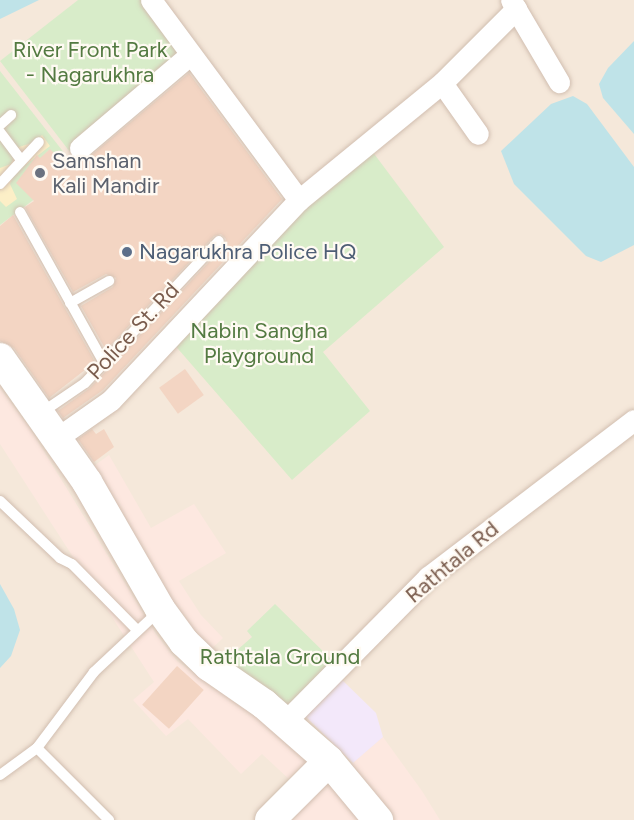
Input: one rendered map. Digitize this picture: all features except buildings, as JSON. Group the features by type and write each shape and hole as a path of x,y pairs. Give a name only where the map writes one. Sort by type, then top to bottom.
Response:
{"main road":[{"path":"0,358 57,438 160,609 209,666 285,722 329,761 378,820"},
{"path":"270,820 329,761"}],"street":[{"path":"151,0 299,200"},
{"path":"57,438 111,400 299,200 442,83 513,4 559,82"},
{"path":"80,148 191,54"},
{"path":"442,83 478,134"},
{"name":"Rathtala Rd","path":"285,722 428,577 634,420"}],"lane":[{"path":"0,125 10,115"},
{"path":"2,138 21,160"},
{"path":"0,184 39,142"},
{"path":"20,212 104,363"},
{"name":"Police St. Rd","path":"41,414 85,382 219,241"},
{"path":"70,303 109,281"},
{"path":"0,501 60,558 72,564 137,630"},
{"path":"0,775 38,748 94,672 160,609"},
{"path":"38,748 109,820"}],"shaded area":[{"path":"0,0 634,0 634,820 0,820"},
{"path":"0,388 29,427 156,634 177,661 291,742 367,820 276,820 304,793 262,754 241,774 188,719 166,736 133,700 154,682 0,444"},
{"path":"109,455 151,528 194,504 226,553 179,581 201,615 223,638 208,652 185,631 87,471"},
{"path":"339,677 376,713 383,737 353,763 302,713"},
{"path":"383,737 440,820 387,820 347,768"}],"green space":[{"name":"River Front Park - Nagarukhra","path":"78,0 147,0 186,54 70,152 0,61"},
{"path":"0,71 76,168 0,225"},
{"name":"Nabin Sangha Playground","path":"369,147 444,247 323,352 370,411 292,480 172,342 302,202"},
{"name":"Rathtala Ground","path":"275,604 334,662 288,710 227,659 252,637 247,631"}],"sand":[{"path":"42,135 50,146 14,174 10,184 17,199 6,207 0,201 0,168 11,164 19,147 35,142"}],"water":[{"path":"0,0 39,0 0,19"},
{"path":"634,41 634,134 603,98 599,84 608,68"},
{"path":"573,96 587,104 634,167 634,245 601,262 586,256 514,184 501,151 551,104"},
{"path":"0,584 14,609 20,630 11,656 0,668"}],"place":[{"name":"Samshan Kali Mandir","path":"40,173"},
{"name":"Nagarukhra Police HQ","path":"127,252"}]}
